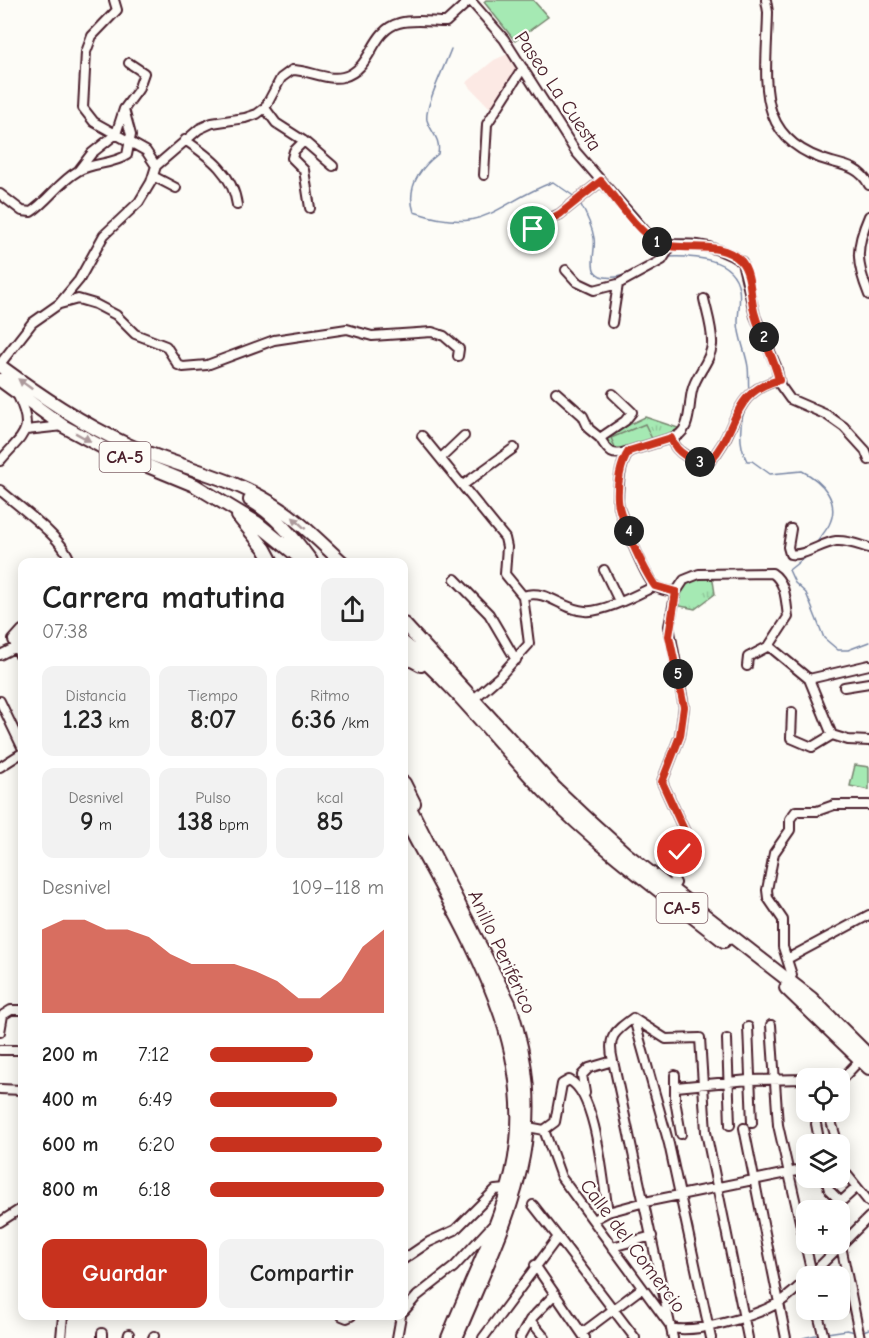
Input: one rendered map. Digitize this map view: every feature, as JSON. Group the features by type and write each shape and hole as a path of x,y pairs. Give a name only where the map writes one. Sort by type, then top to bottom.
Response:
{"highway":[{"name":"CA-5","path":"0,365 81,422 129,446 198,473 235,483 275,505 337,558"},
{"name":"CA-5","path":"0,380 63,426 104,448 194,484 257,523 304,558"},
{"path":"198,473 263,508 290,534 306,558"},
{"path":"229,507 248,527 269,558"},
{"name":"CA-5","path":"408,628 474,698 545,792 618,860 785,987 866,1061"},
{"name":"CA-5","path":"408,646 625,853 811,998 866,1061"},
{"path":"408,658 427,670 501,736"},
{"path":"408,792 450,887"},
{"name":"Anillo Periférico","path":"408,804 495,973 517,1028 527,1080 528,1127 525,1154 513,1200 455,1338"},
{"name":"Anillo Periférico","path":"408,825 487,977 507,1027 519,1102 516,1153 508,1189 455,1338"}],"street":[{"path":"114,0 117,10 92,36 86,52 82,103 84,113 94,122 131,140 146,151 156,166"},
{"path":"0,365 32,323 59,304 80,280 104,235 139,202 156,166 185,140 212,123 245,118 265,108 281,78 288,72 298,70 333,78 350,75 366,62 378,38 387,30 399,23 446,22 470,0"},
{"name":"Paseo La Cuesta","path":"470,0 504,39 576,152 656,242 671,246 697,245 717,250 742,262 755,316 779,380 790,399 827,415 844,427 865,450 869,460"},
{"path":"766,0 768,12 766,88 777,127 797,148 859,171 869,185"},
{"path":"0,194 22,211 31,212 78,171 92,153 116,134 124,109 143,81 144,73 129,63"},
{"path":"484,175 487,124 523,68"},
{"path":"265,108 276,123 304,141 333,166"},
{"path":"78,171 93,165 119,160 127,155 131,140 124,109"},
{"path":"185,140 218,165 231,184 237,205"},
{"path":"304,141 294,151 291,158 304,170 310,208"},
{"path":"153,176 176,188"},
{"path":"529,234 537,225 560,214 601,181"},
{"path":"869,216 858,252 859,268 869,295"},
{"path":"566,270 577,282 594,290 618,284 662,260 671,246"},
{"path":"612,323 618,284"},
{"path":"59,304 78,299 95,304 116,315 135,334 166,346 178,364 183,367 207,365 274,339 346,329 372,336 432,332 444,336 459,349 458,356"},
{"path":"556,392 583,416 589,429 616,456 679,436 685,429 692,403 692,392 712,343 704,299"},
{"path":"671,438 681,453 695,461 709,462 730,432 742,403 760,385 779,380"},
{"path":"0,461 26,430 27,417 17,393"},
{"path":"600,438 625,421 632,412 613,394"},
{"path":"26,430 63,426"},
{"path":"422,436 505,538 507,547 505,574 523,596 529,644 516,660 474,698"},
{"path":"441,458 464,436"},
{"path":"463,486 514,447"},
{"path":"629,451 622,463 618,503 640,559 655,586"},
{"path":"0,490 41,526 68,558"},
{"path":"790,529 788,547 790,554 797,555 838,541 869,548"},
{"path":"604,570 619,601"},
{"path":"672,889 676,883 672,873 675,860 689,841 680,818 663,787 663,777 680,736 684,707 669,636 676,592 684,580 699,574 772,573 783,585 788,617 769,646 748,657 747,666"},
{"path":"455,579 489,614 516,660"},
{"path":"523,596 548,596 571,608 585,611 619,601 655,586 676,592"},
{"path":"18,633 13,636 18,651"},
{"path":"0,655 18,644"},
{"path":"769,646 809,679 832,735"},
{"path":"809,679 869,664"},
{"path":"844,687 869,683"},
{"path":"0,702 18,739"},
{"path":"792,712 791,738 798,742 812,747 832,735 848,740 869,741"},
{"path":"0,767 18,756"},
{"path":"789,981 792,975 783,947 783,920 775,904 768,898 774,853 790,830 792,816 799,810 817,811 834,805 869,805"},
{"path":"787,959 869,915"},
{"path":"0,1032 3,1016 11,1010 18,1010"},
{"path":"633,1018 612,1037 609,1046 673,1338"},
{"path":"633,1018 666,1039 700,1038 706,1132 748,1338"},
{"path":"633,1018 654,1087 711,1338"},
{"path":"771,1025 778,1125 808,1266"},
{"path":"748,1027 752,1123"},
{"path":"727,1040 730,1125"},
{"path":"0,1050 18,1050"},
{"path":"608,1212 593,1125 582,1080 585,1072 613,1061"},
{"path":"850,1073 866,1061"},
{"path":"675,1075 681,1134"},
{"path":"676,1087 727,1081 796,1079"},
{"path":"528,1127 544,1130 555,1122 565,1081 574,1082 586,1100"},
{"path":"0,1089 18,1090"},
{"path":"816,1124 818,1134"},
{"path":"744,1128 786,1338"},
{"name":"Calle del Comercio","path":"544,1130 561,1177 672,1328 708,1326 743,1316 778,1303 796,1288"},
{"path":"593,1220 608,1212 645,1202 796,1171"},
{"path":"850,1178 869,1202"},
{"path":"828,1188 839,1200"},
{"path":"843,1200 856,1188"},
{"path":"408,1255 429,1242 455,1230 495,1190 508,1189"},
{"path":"533,1205 635,1338"},
{"path":"0,1222 18,1211"},
{"name":"Calle del Comercio","path":"850,1237 869,1217"},
{"path":"408,1306 417,1296 454,1267 495,1222"},
{"path":"612,1246 652,1236"},
{"path":"483,1338 558,1237"},
{"name":"Calle del Comercio","path":"821,1266 833,1254"},
{"path":"843,1254 860,1338"},
{"path":"535,1265 584,1336 613,1309 642,1288"},
{"path":"520,1338 530,1320 555,1294"},
{"path":"61,1338 63,1320"},
{"path":"397,1338 399,1320"},
{"path":"530,1320 545,1338"},
{"path":"819,1320 823,1335"}],"shaded area":[{"path":"508,54 519,72 490,108 466,83 494,60"}],"green space":[{"path":"486,0 533,0 548,17 515,41 484,2"},
{"path":"645,417 681,429 618,456 603,437"},
{"path":"645,424 653,441 618,454 611,438"},
{"path":"712,574 715,594 695,609 675,605 684,580"},
{"path":"855,765 869,767 869,790 850,786"}],"waterway":[{"path":"451,49 427,114 427,120 437,140 438,154 425,166 413,187 414,212 438,219 458,221 474,219 488,215 553,182 575,197"},
{"path":"580,203 593,234 593,265 598,275 622,276 659,258"},
{"path":"667,257 689,257 711,261 729,270 736,278 740,293 738,328 748,367 749,390"},
{"path":"747,404 742,418 741,432 742,447 747,461 752,461 770,474 802,471 816,480 828,493 833,508 832,516 829,525 815,545"},
{"path":"809,554 789,570 795,583 806,593 824,638 838,650 848,650 869,642"},
{"path":"863,1331 869,1329"},
{"path":"827,1333 847,1330 855,1332"},
{"path":"803,1338 820,1334"}],"route":[{"path":"533,229 560,214 601,181 656,242 671,246 697,245 732,255 742,262 755,316 776,366 779,380 760,385 742,403 730,432 709,462 695,461 681,453 671,438 629,451 622,463 618,503 640,559 655,586 676,592 669,636 684,697 684,707 680,736 662,782 689,841 680,852"}]}
